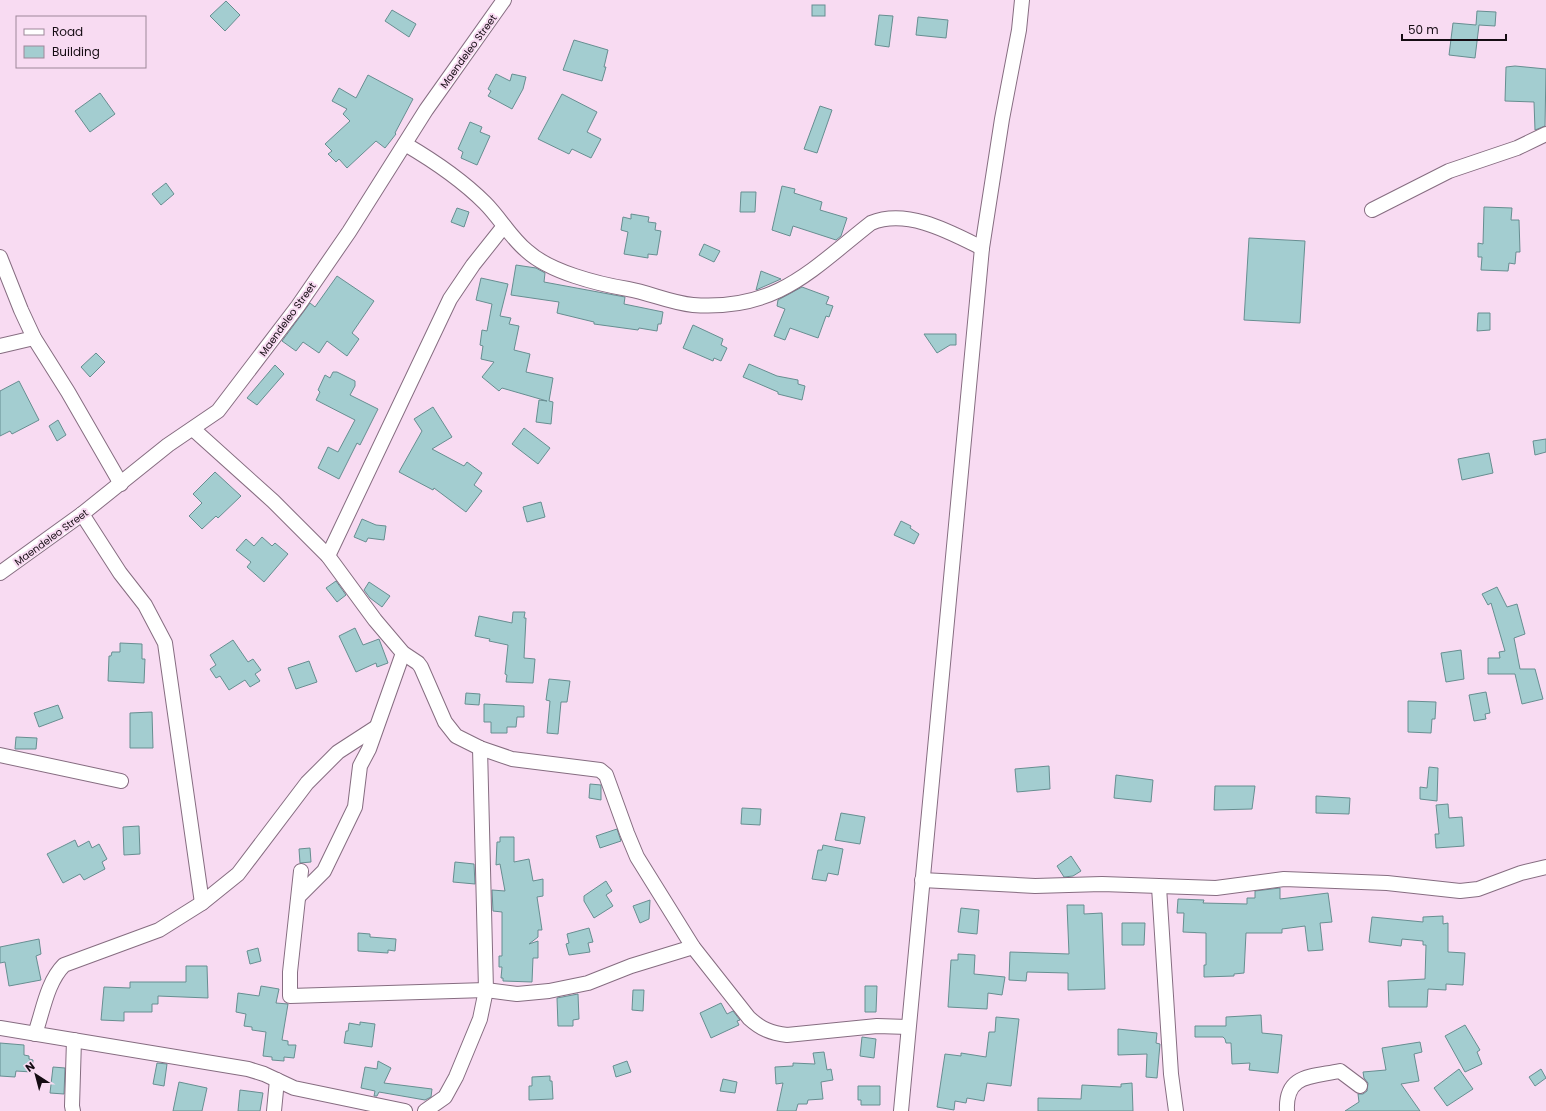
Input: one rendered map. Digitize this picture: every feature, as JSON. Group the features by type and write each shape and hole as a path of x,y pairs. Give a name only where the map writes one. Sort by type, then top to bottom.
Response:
{"street":[{"name":"Maendeleo Street","path":"0,573 82,514 168,445 218,411 293,313 350,232 426,110 504,0"},
{"path":"901,1111 982,248 1002,119 1019,30 1022,0"},
{"path":"1372,210 1448,171 1517,148 1546,134"},
{"path":"405,144 436,162 466,185 527,251 542,261 594,283 692,305 735,304 763,298 802,279 871,223 883,218 897,217 945,229 982,248"},
{"path":"328,556 450,299 473,265 504,226"},
{"path":"0,257 34,338 68,392 121,484"},
{"path":"0,346 34,338"},
{"path":"193,429 273,501 328,556 375,620 403,653 418,663 421,667 445,722 456,736 480,748 512,759 600,770 606,775 626,833 637,857 693,947 749,1018 760,1028 773,1033 787,1035 877,1026 908,1027"},
{"path":"82,514 120,573 145,605 165,643 202,903"},
{"path":"299,896 324,871 355,808 360,766 369,749 375,728 403,653"},
{"path":"36,1034 51,985 58,971 64,965 159,930 202,903 238,874 307,783 338,752 375,728"},
{"path":"426,1111 445,1097 456,1077 480,1019 486,990 480,748"},
{"path":"0,756 121,781"},
{"path":"922,880 1036,886 1102,884 1216,888 1284,879 1380,883 1460,891 1478,889 1514,875 1546,867"},
{"path":"301,871 290,972 290,996 486,990 517,994 550,991 588,983 631,966 693,947"},
{"path":"1159,887 1171,1074 1176,1111"},
{"path":"0,1028 248,1069 294,1088 405,1111"},
{"path":"73,1111 74,1040"},
{"path":"1287,1111 1286,1101 1289,1092 1293,1085 1300,1079 1340,1071 1360,1086"},
{"path":"274,1111 277,1080"}],"building":[{"path":"226,1 240,15 225,31 210,16"},
{"path":"812,5 825,5 825,16 812,16"},
{"path":"392,10 416,24 409,37 385,21"},
{"path":"1477,11 1496,12 1495,26 1479,25 1475,58 1449,55 1453,23 1476,25"},
{"path":"879,15 893,16 889,47 875,45"},
{"path":"918,17 948,20 946,38 916,35"},
{"path":"574,40 608,50 604,67 606,67 602,81 563,70"},
{"path":"1515,66 1546,69 1545,126 1535,130 1534,102 1505,101 1506,67"},
{"path":"496,74 510,81 512,74 526,77 523,89 512,109 488,96 491,91 488,89"},
{"path":"368,75 413,99 395,133 396,134 385,148 376,141 347,168 339,159 336,162 328,154 332,151 325,144 350,121 343,114 347,109 332,101 339,88 356,98"},
{"path":"100,93 115,114 90,132 75,111"},
{"path":"562,94 597,112 587,132 601,139 591,158 572,149 569,154 538,139"},
{"path":"820,106 832,110 817,153 804,149"},
{"path":"470,122 482,127 480,132 490,136 477,165 461,158 463,152 458,149"},
{"path":"166,183 174,194 161,205 152,194"},
{"path":"782,186 795,189 794,193 822,202 820,210 847,218 841,236 836,240 793,226 790,236 772,230"},
{"path":"741,192 756,192 755,212 740,212"},
{"path":"1484,207 1512,208 1511,220 1519,220 1520,252 1516,252 1515,264 1509,263 1508,271 1481,270 1482,257 1478,257 1478,243 1483,244"},
{"path":"457,208 469,212 464,227 451,222"},
{"path":"631,214 649,217 648,222 656,223 655,230 661,231 657,255 648,254 648,258 624,254 628,232 621,230 623,217 631,219"},
{"path":"1249,238 1305,241 1300,323 1244,320"},
{"path":"704,244 720,251 714,262 699,255"},
{"path":"516,265 536,268 545,273 544,282 625,297 624,304 663,312 661,324 658,324 657,331 594,324 594,322 557,313 559,302 511,295"},
{"path":"761,271 781,279 756,290"},
{"path":"337,276 374,301 352,333 359,339 347,356 327,341 319,353 303,342 296,351 282,341 310,303 315,307"},
{"path":"481,278 508,284 500,316 511,318 509,324 519,326 514,350 530,354 526,372 553,378 549,401 553,402 551,424 536,422 539,400 547,401 502,388 499,391 482,377 494,362 481,359 483,346 480,345 482,330 487,331 492,304 476,300"},
{"path":"802,287 829,297 826,304 833,306 829,317 826,316 818,338 790,328 785,340 774,336 785,309 777,306 778,300"},
{"path":"1478,313 1490,313 1490,330 1477,331"},
{"path":"693,325 723,339 721,345 727,348 721,361 714,358 713,361 683,348"},
{"path":"924,334 956,334 956,345 950,345 937,353"},
{"path":"96,353 105,362 90,377 81,367"},
{"path":"749,364 777,376 798,380 798,384 805,386 802,400 778,394 778,392 743,377"},
{"path":"275,365 284,374 257,405 247,398"},
{"path":"333,372 337,372 355,381 355,386 350,395 378,409 360,445 357,443 339,479 318,468 328,447 338,452 355,420 316,400 320,392 318,390 325,375 330,378"},
{"path":"19,381 39,420 12,434 10,431 0,436 0,391"},
{"path":"433,407 452,437 432,449 464,466 467,462 482,473 474,485 482,491 466,512 434,488 433,490 399,472 422,431 414,419"},
{"path":"58,420 66,435 57,441 49,426"},
{"path":"524,428 550,448 538,464 512,444"},
{"path":"1546,439 1546,452 1535,455 1533,441"},
{"path":"1489,453 1493,473 1462,480 1458,459"},
{"path":"215,472 241,496 218,518 216,516 202,529 189,516 202,503 193,494"},
{"path":"541,502 545,517 527,522 523,507"},
{"path":"362,519 376,525 386,526 384,540 368,538 366,542 354,537"},
{"path":"901,521 911,526 910,528 919,534 914,544 894,535"},
{"path":"262,537 272,546 275,543 288,554 264,582 247,567 251,562 236,550 246,539 254,546"},
{"path":"336,581 346,595 337,602 326,588"},
{"path":"369,582 390,596 382,607 370,598 364,590"},
{"path":"1497,587 1507,607 1517,604 1525,634 1514,638 1520,669 1535,669 1543,699 1522,704 1515,674 1488,674 1488,658 1500,658 1499,652 1505,651 1491,603 1488,605 1482,594"},
{"path":"513,612 525,612 524,658 535,659 533,683 506,682 507,675 505,674 508,645 475,636 479,616 512,623"},
{"path":"355,628 363,645 379,639 388,663 377,667 376,663 356,672 339,636"},
{"path":"233,640 248,662 253,659 261,670 255,674 260,681 250,687 245,680 229,690 220,676 216,678 210,669 216,665 210,655"},
{"path":"120,643 142,644 142,659 145,659 144,683 108,681 109,656 111,656 112,652 120,652"},
{"path":"1461,650 1464,679 1446,682 1441,653"},
{"path":"309,661 317,682 296,689 288,668"},
{"path":"549,679 570,681 567,702 561,702 558,734 547,733 550,701 546,700"},
{"path":"1486,692 1490,713 1485,714 1486,719 1474,721 1469,695"},
{"path":"466,693 480,694 479,705 465,704"},
{"path":"1408,701 1436,702 1435,719 1432,719 1431,733 1408,732"},
{"path":"484,704 524,706 524,717 517,717 516,727 507,727 507,733 491,733 491,722 484,722"},
{"path":"58,705 63,718 39,727 34,713"},
{"path":"152,712 153,748 130,748 130,713"},
{"path":"16,737 37,738 36,749 15,749"},
{"path":"1049,766 1050,789 1017,792 1015,769"},
{"path":"1429,767 1438,768 1437,801 1420,799 1420,787 1427,788"},
{"path":"1116,775 1153,780 1151,802 1114,798"},
{"path":"590,784 601,785 601,800 589,798"},
{"path":"1215,786 1255,786 1252,809 1214,810"},
{"path":"1316,796 1350,798 1349,814 1316,813"},
{"path":"1448,804 1449,818 1462,817 1464,846 1436,848 1435,834 1439,834 1436,805"},
{"path":"742,808 761,809 760,825 741,824"},
{"path":"841,813 865,817 860,844 835,840"},
{"path":"139,826 140,854 124,855 123,827"},
{"path":"617,829 621,841 600,848 596,836"},
{"path":"500,837 514,837 514,862 529,859 533,881 543,879 543,896 537,897 542,930 538,930 538,937 529,944 538,941 538,958 533,958 532,982 503,981 503,978 501,978 502,967 499,967 499,956 502,956 502,912 493,911 492,890 505,891 500,864 496,865 497,842 500,842"},
{"path":"75,840 78,847 89,841 92,848 99,844 107,859 102,862 105,869 84,880 80,874 63,883 47,854"},
{"path":"823,845 843,849 838,875 828,873 826,881 812,879 818,850 822,850"},
{"path":"310,848 311,862 300,863 299,849"},
{"path":"1071,856 1081,871 1073,876 1064,877 1057,866"},
{"path":"455,862 474,864 475,884 453,882"},
{"path":"606,881 612,891 606,895 613,906 594,918 584,901 584,896"},
{"path":"1280,888 1280,899 1328,893 1332,922 1320,923 1323,950 1308,951 1305,926 1282,929 1282,933 1246,933 1244,973 1234,974 1234,976 1204,977 1204,965 1206,965 1206,933 1183,932 1184,913 1177,913 1178,899 1204,900 1203,903 1247,904 1247,898 1255,898 1255,891"},
{"path":"650,900 649,919 640,923 633,906"},
{"path":"1067,905 1084,905 1084,914 1102,913 1105,989 1068,990 1068,973 1027,972 1026,981 1009,980 1010,952 1069,954"},
{"path":"961,908 979,910 977,934 958,932"},
{"path":"1443,916 1443,924 1448,923 1448,952 1465,953 1463,985 1446,984 1446,990 1428,989 1427,1007 1389,1007 1388,981 1425,979 1426,945 1423,945 1423,941 1402,939 1401,946 1369,942 1372,917 1423,922 1423,917"},
{"path":"1122,923 1145,923 1144,945 1122,945"},
{"path":"589,928 593,942 588,943 590,952 569,955 566,944 569,943 567,934"},
{"path":"358,933 370,934 370,937 396,939 395,951 388,950 388,953 358,951"},
{"path":"39,939 41,954 36,956 41,980 9,986 5,962 0,963 0,947"},
{"path":"258,948 261,961 250,964 247,951"},
{"path":"958,954 975,955 974,974 1005,977 1002,995 988,993 987,1009 948,1007 951,960 958,960"},
{"path":"186,966 207,966 208,998 158,996 158,1004 152,1004 152,1012 124,1012 124,1021 101,1020 104,987 130,988 130,982 186,982"},
{"path":"261,986 279,989 276,1003 288,1004 282,1040 288,1041 288,1045 296,1045 294,1058 284,1057 284,1061 272,1060 272,1057 263,1056 266,1032 252,1030 252,1027 244,1026 246,1014 236,1012 238,993 259,996"},
{"path":"865,986 877,986 876,1012 865,1012"},
{"path":"633,990 644,990 643,1011 632,1010"},
{"path":"578,994 579,1019 573,1020 573,1026 558,1026 557,998"},
{"path":"721,1003 727,1014 733,1011 740,1020 737,1021 739,1025 711,1038 700,1013"},
{"path":"1261,1015 1262,1033 1282,1035 1278,1073 1249,1070 1250,1063 1232,1064 1231,1043 1226,1043 1223,1037 1195,1037 1195,1026 1226,1026 1226,1017"},
{"path":"996,1017 1019,1019 1011,1086 987,1083 984,1101 967,1098 966,1103 955,1101 954,1110 937,1107 945,1054 961,1056 961,1053 986,1057 989,1032 995,1032"},
{"path":"360,1022 375,1024 372,1047 344,1043 349,1023 360,1025"},
{"path":"1465,1025 1480,1050 1477,1052 1482,1064 1465,1072 1445,1036"},
{"path":"1118,1029 1157,1033 1156,1043 1160,1044 1157,1078 1146,1077 1147,1054 1118,1055"},
{"path":"862,1037 876,1039 874,1058 860,1056"},
{"path":"1420,1042 1422,1052 1414,1054 1419,1081 1401,1084 1420,1111 1345,1111 1359,1102 1358,1094 1363,1094 1367,1091 1368,1083 1364,1078 1363,1072 1386,1070 1382,1048"},
{"path":"0,1043 24,1045 24,1055 29,1056 29,1059 33,1060 32,1072 16,1071 15,1077 0,1076"},
{"path":"824,1052 827,1070 831,1069 833,1080 821,1082 823,1099 808,1100 807,1104 798,1104 796,1111 777,1111 783,1083 776,1084 775,1067 793,1066 793,1063 815,1064 813,1053"},
{"path":"378,1061 391,1068 384,1083 432,1089 431,1097 425,1100 379,1092 377,1096 374,1096 375,1091 361,1088 365,1067 377,1069"},
{"path":"627,1061 631,1072 616,1077 613,1066"},
{"path":"157,1063 167,1064 164,1086 153,1084"},
{"path":"53,1067 65,1068 64,1094 50,1093"},
{"path":"1459,1069 1473,1089 1447,1106 1434,1088"},
{"path":"1541,1069 1546,1078 1535,1086 1529,1077"},
{"path":"550,1076 550,1081 552,1081 553,1099 529,1100 529,1086 532,1086 532,1077"},
{"path":"723,1079 737,1082 735,1093 720,1091"},
{"path":"179,1082 207,1088 202,1111 173,1111"},
{"path":"1132,1083 1133,1111 1038,1111 1038,1098 1081,1099 1082,1085 1121,1087 1121,1084"},
{"path":"858,1086 880,1086 880,1105 861,1105 861,1100 858,1100"},
{"path":"240,1090 263,1093 260,1111 238,1111"}]}
